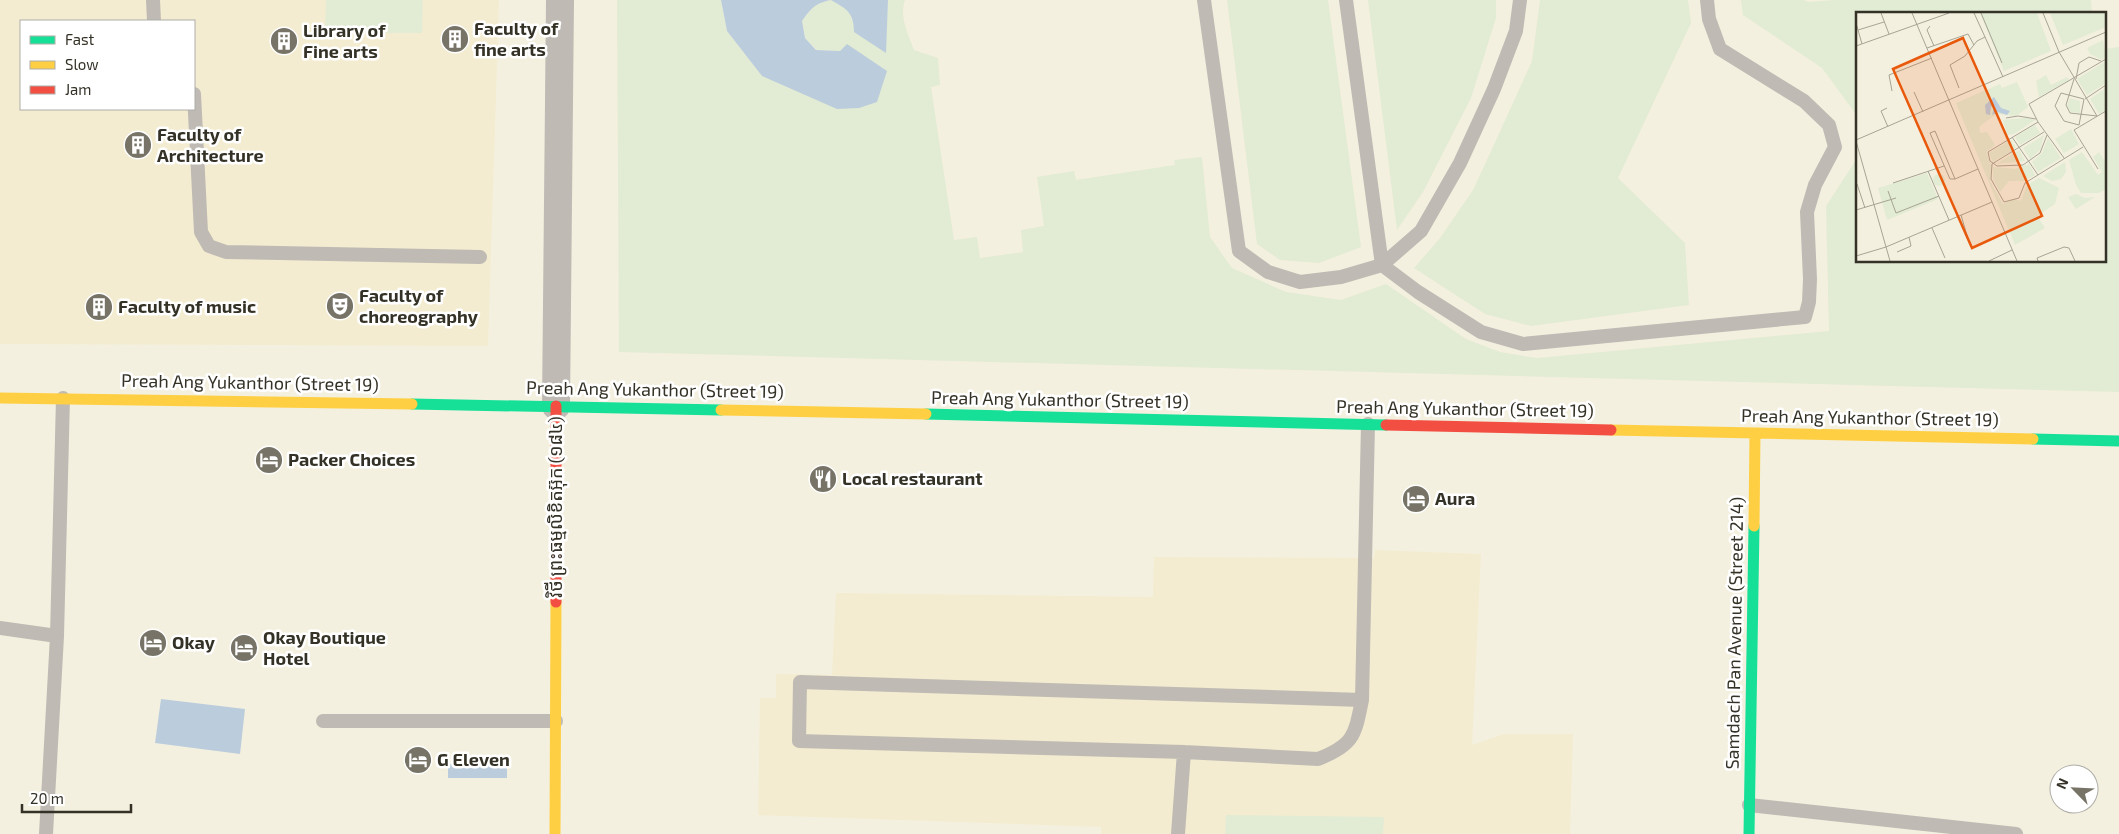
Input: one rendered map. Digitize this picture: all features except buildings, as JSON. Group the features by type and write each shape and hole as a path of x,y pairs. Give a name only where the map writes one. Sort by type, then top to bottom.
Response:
{"street":[{"name":"វិថី ព្រះធម្មលិខិតអ៊ុក (១៨៤)","path":"555,834 556,406 560,0"},
{"name":"Preah Ang Yukanthor (Street 19)","path":"0,398 556,406 2119,441"},
{"name":"Samdach Pan Avenue (Street 214)","path":"1749,834 1755,433"}],"lane":[{"path":"153,0 154,20"},
{"path":"1204,0 1240,251 1268,272 1300,282 1341,277 1382,265 1421,231 1460,163 1494,89 1516,31 1520,0"},
{"path":"1346,0 1382,265 1418,292 1481,332 1523,344 1805,317 1810,302 1807,212 1815,185 1835,148 1829,125 1804,101 1720,49 1709,19 1707,0"},
{"path":"195,110 201,232 209,246 226,252 480,257"},
{"path":"46,834 57,636 63,398"},
{"path":"1362,700 800,682 799,741 1184,752 1318,758 1336,752 1351,740 1358,721 1362,700 1368,424"},
{"path":"0,628 57,636"},
{"path":"323,721 556,722"},
{"path":"1178,834 1184,752"},
{"path":"1749,805 2016,834"}],"shaded area":[{"path":"0,0 499,0 488,346 0,344"},
{"path":"1375,550 1481,554 1472,745 1504,734 1573,734 1570,834 1101,834 1101,827 758,815 760,698 776,698 776,674 832,675 836,593 1153,597 1154,557 1374,558"}],"green space":[{"path":"326,0 423,0 422,33 325,33"},
{"path":"617,0 721,0 727,31 762,76 840,51 817,50 805,38 802,21 811,9 821,3 831,0 845,8 885,52 888,0 905,0 903,6 904,19 914,50 938,58 940,85 931,87 954,240 977,237 980,258 1023,252 1021,230 1044,226 1037,177 1074,171 1076,180 1175,165 1174,160 1202,157 1210,237 1232,268 1286,292 1341,300 1386,284 1466,339 1500,352 1537,358 1829,331 1826,206 1856,160 1856,262 2106,262 2106,49 2119,47 2119,392 619,352"},
{"path":"1227,0 1328,0 1361,247 1319,263 1280,260 1257,244"},
{"path":"1368,0 1496,0 1496,18 1471,98 1423,192 1397,230"},
{"path":"1540,0 1688,0 1691,23 1618,178 1685,243 1689,305 1531,326 1485,314 1414,268 1440,238 1473,190 1532,61"},
{"path":"1741,0 1804,0 1808,2 1834,0 2091,0 2092,12 1856,12 1856,114 1822,68 1743,15"},
{"path":"1226,815 1384,817 1383,834 1225,834"}],"water":[{"path":"721,0 831,0 814,7 802,21 805,38 816,50 840,51 847,44 887,71 877,102 859,108 837,109 762,76 727,31"},
{"path":"831,0 888,0 886,53 854,32 853,20 849,12"},
{"path":"161,699 245,709 240,754 155,743"},
{"path":"448,764 507,764 507,778 448,778"}],"traffic: fast":[{"path":"412,404 721,410"},
{"path":"926,414 1386,425"},
{"path":"2033,439 2119,441"},
{"path":"1749,834 1754,526"}],"traffic: slow":[{"path":"0,398 412,404"},
{"path":"721,410 926,414"},
{"path":"1611,430 2033,439"},
{"path":"1754,526 1755,433"},
{"path":"555,834 556,602"}],"traffic: jam":[{"path":"556,406 556,602"},
{"path":"1386,425 1611,430"}],"place":[{"name":"Faculty of fine arts","path":"455,39"},
{"name":"Library of Fine arts","path":"284,41"},
{"name":"Faculty of Architecture","path":"138,145"},
{"name":"Faculty of choreography","path":"340,306"},
{"name":"Faculty of music","path":"99,307"},
{"name":"Packer Choices","path":"269,460"},
{"name":"Local restaurant","path":"823,479"},
{"name":"Aura","path":"1416,499"},
{"name":"Okay","path":"153,643"},
{"name":"Okay Boutique Hotel","path":"244,648"},
{"name":"G Eleven","path":"418,760"}]}
